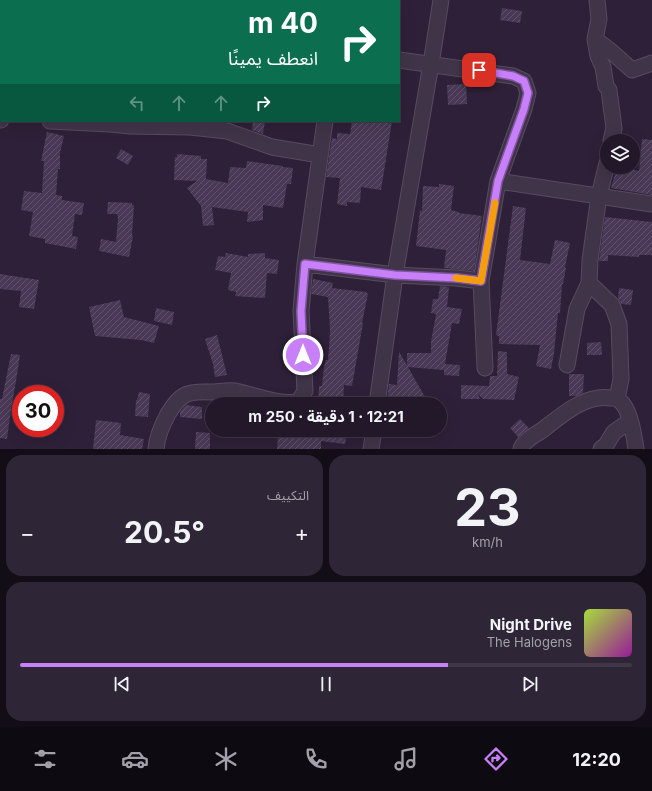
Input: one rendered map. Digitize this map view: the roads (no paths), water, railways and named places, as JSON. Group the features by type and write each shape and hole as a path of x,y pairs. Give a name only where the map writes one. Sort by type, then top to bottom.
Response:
{"street":[{"path":"378,397 395,275 441,0"},
{"path":"597,0 599,19 595,39 598,56 603,67 606,86 609,90 614,128 613,134"},
{"path":"595,39 613,52 632,70 652,63"},
{"path":"400,60 513,76 524,81 528,93 524,109 498,181 481,281 485,368"},
{"path":"70,122 130,126 190,127 227,131 272,147 320,155"},
{"path":"156,449 164,421 175,403 184,395 195,391 234,391 278,402 298,402 301,398 305,390 301,311 305,264 325,122"},
{"path":"567,365 578,310 589,282 590,260 599,196 604,174"},
{"path":"498,181 652,204"},
{"path":"305,264 395,275 457,278 481,281"},
{"path":"589,282 612,305 619,324 620,379 617,399"},
{"path":"521,449 521,446 572,407 587,401 604,397 617,399 625,407 630,421 636,449"},
{"path":"601,449 606,445 614,432 630,421"},
{"path":"371,449 373,437"}]}
